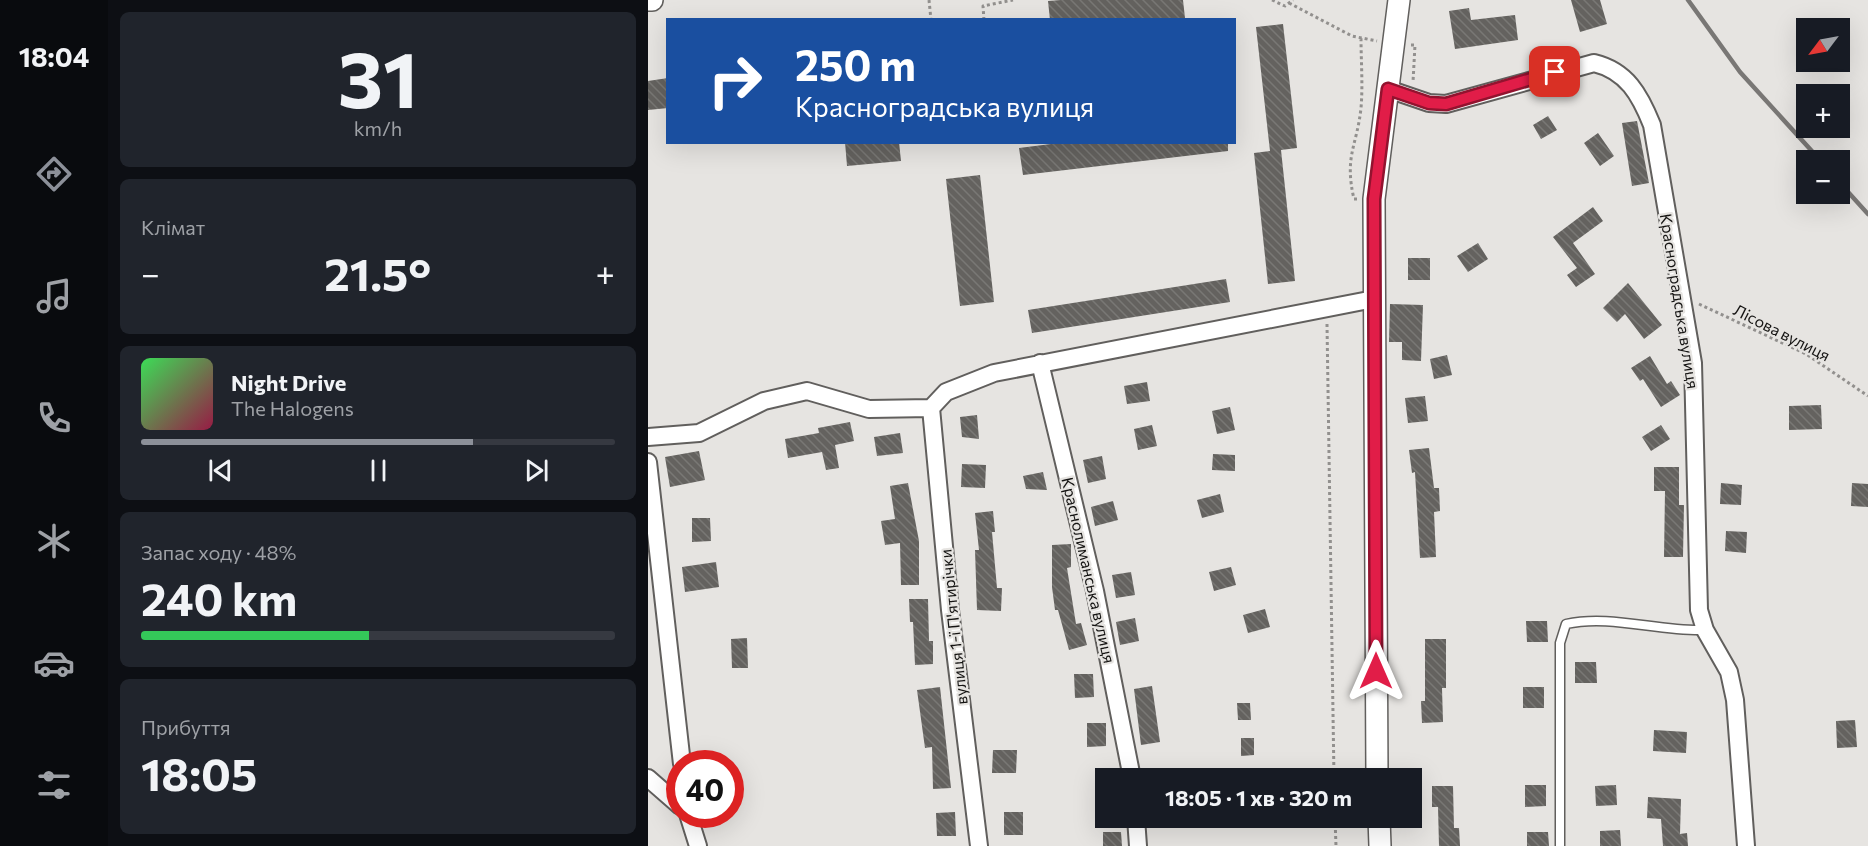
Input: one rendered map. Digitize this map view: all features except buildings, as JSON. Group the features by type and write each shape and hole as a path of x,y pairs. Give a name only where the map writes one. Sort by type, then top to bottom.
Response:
{"street":[{"path":"1377,768 1374,199 1388,89 1405,45 1399,0"},
{"name":"Красноградська вулиця","path":"1388,89 1429,103 1446,104 1578,65 1594,63 1610,67 1622,74 1644,106 1652,125 1693,363 1700,610 1705,630 1729,672 1735,700 1746,846"},
{"path":"648,437 699,433 764,401 807,391 869,409 931,408 946,392 994,373 1374,299"},
{"name":"Краснолиманська вулиця","path":"1040,363 1095,591 1130,768"},
{"name":"вулиця 1-ї П'ятирічки","path":"931,408 950,610 979,846"},
{"path":"648,462 680,750"},
{"path":"648,778 666,794"},
{"path":"692,828 698,846"},
{"path":"1137,828 1138,846"},
{"path":"1379,828 1380,846"}],"lane":[{"path":"1560,846 1560,642 1566,624 1593,622 1681,631 1705,630"}],"path":[{"path":"929,0 931,18"},
{"path":"984,18 982,6 1013,0"},
{"path":"1272,0 1285,6 1293,0"},
{"path":"1289,3 1361,38 1405,45 1412,97"},
{"path":"1354,199 1349,177 1349,159 1361,108 1361,38"},
{"name":"Лісова вулиця","path":"1681,295 1806,354 1868,396"},
{"path":"1328,308 1334,768"},
{"path":"1335,828 1335,846"}],"railway":[{"path":"1688,0 1740,72 1811,150"},
{"path":"1850,194 1868,214"}],"route":[{"path":"1376,671 1374,199 1388,89 1429,103 1446,104 1555,72"}]}
